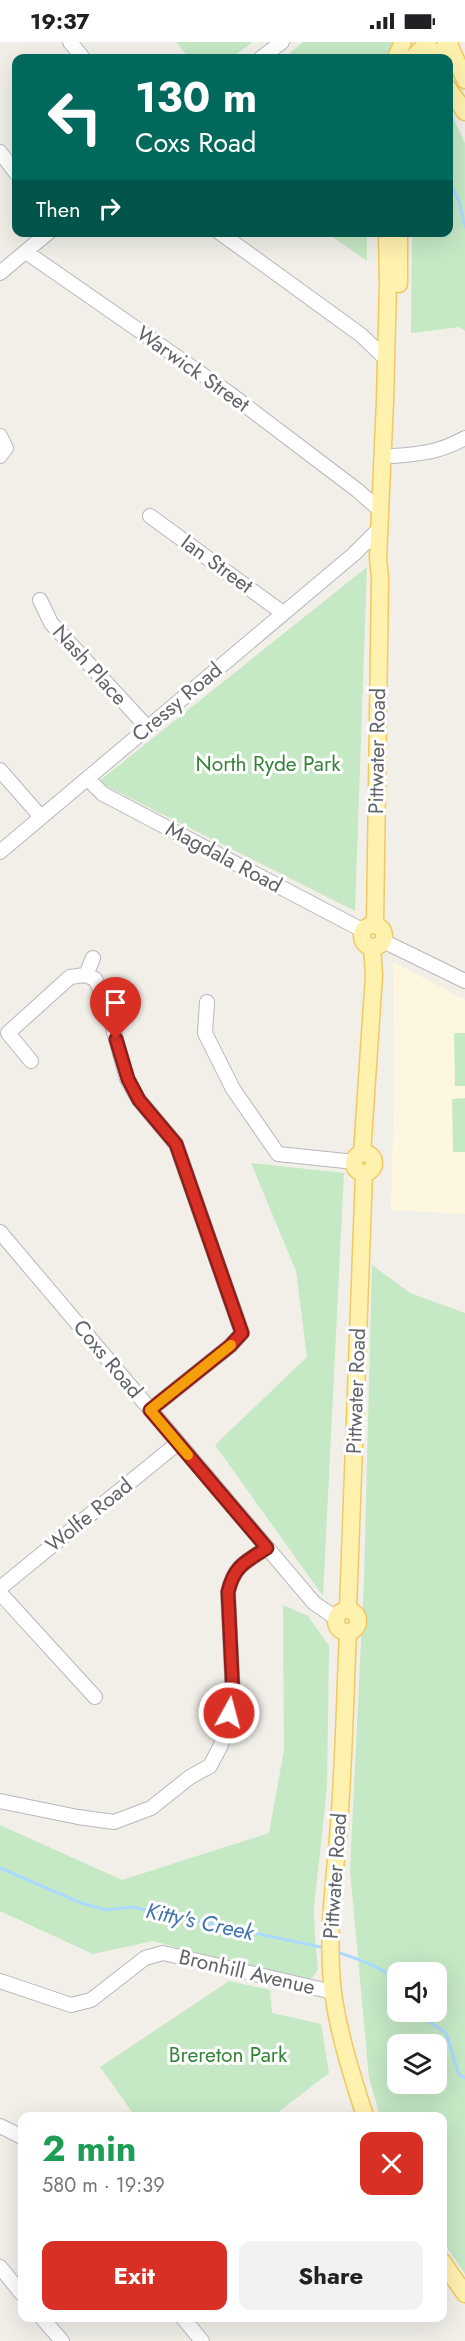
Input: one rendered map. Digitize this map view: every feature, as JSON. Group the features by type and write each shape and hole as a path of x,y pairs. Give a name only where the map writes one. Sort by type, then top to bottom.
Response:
{"main road":[{"path":"417,54 428,42"},
{"path":"438,54 449,43 465,80"},
{"path":"453,95 465,112"},
{"name":"Pittwater Road","path":"380,578 378,558 385,429 387,237"},
{"name":"Pittwater Road","path":"369,928 380,578 393,456 399,237"},
{"path":"369,928 364,941 378,944"},
{"name":"Pittwater Road","path":"364,2112 341,2040 333,1992 330,1946 331,1896 339,1825 348,1632 356,1628 359,1619 354,1612 342,1613 360,1163 378,944"},
{"path":"447,2268 465,2294"}],"street":[{"path":"70,42 80,54"},
{"path":"266,54 282,42"},
{"path":"0,152 12,168"},
{"path":"0,273 44,237"},
{"path":"226,237 361,335 386,359"},
{"name":"Warwick Street","path":"26,252 229,393 357,490 380,520"},
{"path":"361,335 377,332 386,327"},
{"path":"357,490 375,487 393,456 385,429"},
{"path":"0,436 6,448 0,456"},
{"path":"393,456 445,449 465,438"},
{"name":"Ian Street","path":"150,516 283,613"},
{"name":"Cressy Road","path":"0,852 354,554 380,520"},
{"path":"354,554 366,549 376,553 378,558"},
{"name":"Nash Place","path":"40,600 51,623 147,727"},
{"path":"0,770 40,817"},
{"name":"Magdala Road","path":"88,779 103,794 369,928"},
{"path":"378,944 465,981"},
{"path":"86,975 93,958"},
{"path":"31,1061 8,1033 70,977 86,975 96,979 105,999 128,1079 139,1100 176,1144 242,1333 230,1346 150,1410"},
{"path":"207,1002 205,1033 233,1089 278,1154 360,1163"},
{"name":"Coxs Road","path":"0,1232 314,1603 342,1613"},
{"name":"Wolfe Road","path":"0,1588 178,1443"},
{"path":"0,1801 114,1822 151,1808 190,1777 210,1766 221,1745 233,1696 228,1592 232,1575 243,1564 267,1548"},
{"path":"0,1593 96,1697"},
{"name":"Bronhill Avenue","path":"0,1981 71,2005 91,2000 145,1958 163,1953 333,1992"},
{"path":"0,2126 18,2135"},
{"path":"0,2267 18,2289"},
{"path":"45,2322 62,2341"},
{"path":"186,2322 202,2341"}],"shaded area":[{"path":"393,962 465,1000 465,1214 391,1210 394,1092"}],"green space":[{"path":"176,42 253,42 236,54 186,54"},
{"path":"303,42 396,42 392,54 289,54"},
{"path":"453,117 465,143 465,331 459,327 411,333 412,237 453,237"},
{"path":"333,237 367,237 367,261"},
{"name":"North Ryde Park","path":"367,567 355,911 98,782"},
{"path":"454,1033 465,1033 465,1086 455,1086"},
{"path":"465,1098 465,1152 453,1152 452,1099"},
{"path":"251,1163 344,1173 323,1596 215,1445 307,1357 296,1271"},
{"path":"372,1265 410,1293 465,1313 465,2274 447,2248 447,2112 379,2112 369,2078 350,1870 364,1581"},
{"path":"283,1605 308,1616 329,1646 327,1787 314,1907 318,1970 312,1978 302,1981 153,1941 93,1954 0,1911 0,1825 122,1880 269,1833 284,1750"},
{"name":"Brereton Park","path":"229,1981 270,1990 272,2013 321,2024 329,2073 278,2112 132,2112 100,2067"}],"waterway":[{"path":"453,188 459,201 465,227"},
{"name":"Kitty's Creek","path":"0,1868 81,1903 106,1910 132,1907 325,1948"},
{"name":"Kitty's Creek","path":"337,1952 361,1960 387,1974"},
{"name":"Kitty's Creek","path":"429,2022 446,2033 459,2075 465,2078"}],"slow traffic":[{"path":"188,1455 150,1410 231,1345"}],"route":[{"path":"116,1039 128,1079 139,1100 176,1144 242,1333 230,1346 150,1410 267,1548 243,1564 232,1575 228,1592 233,1696 229,1713"}]}
